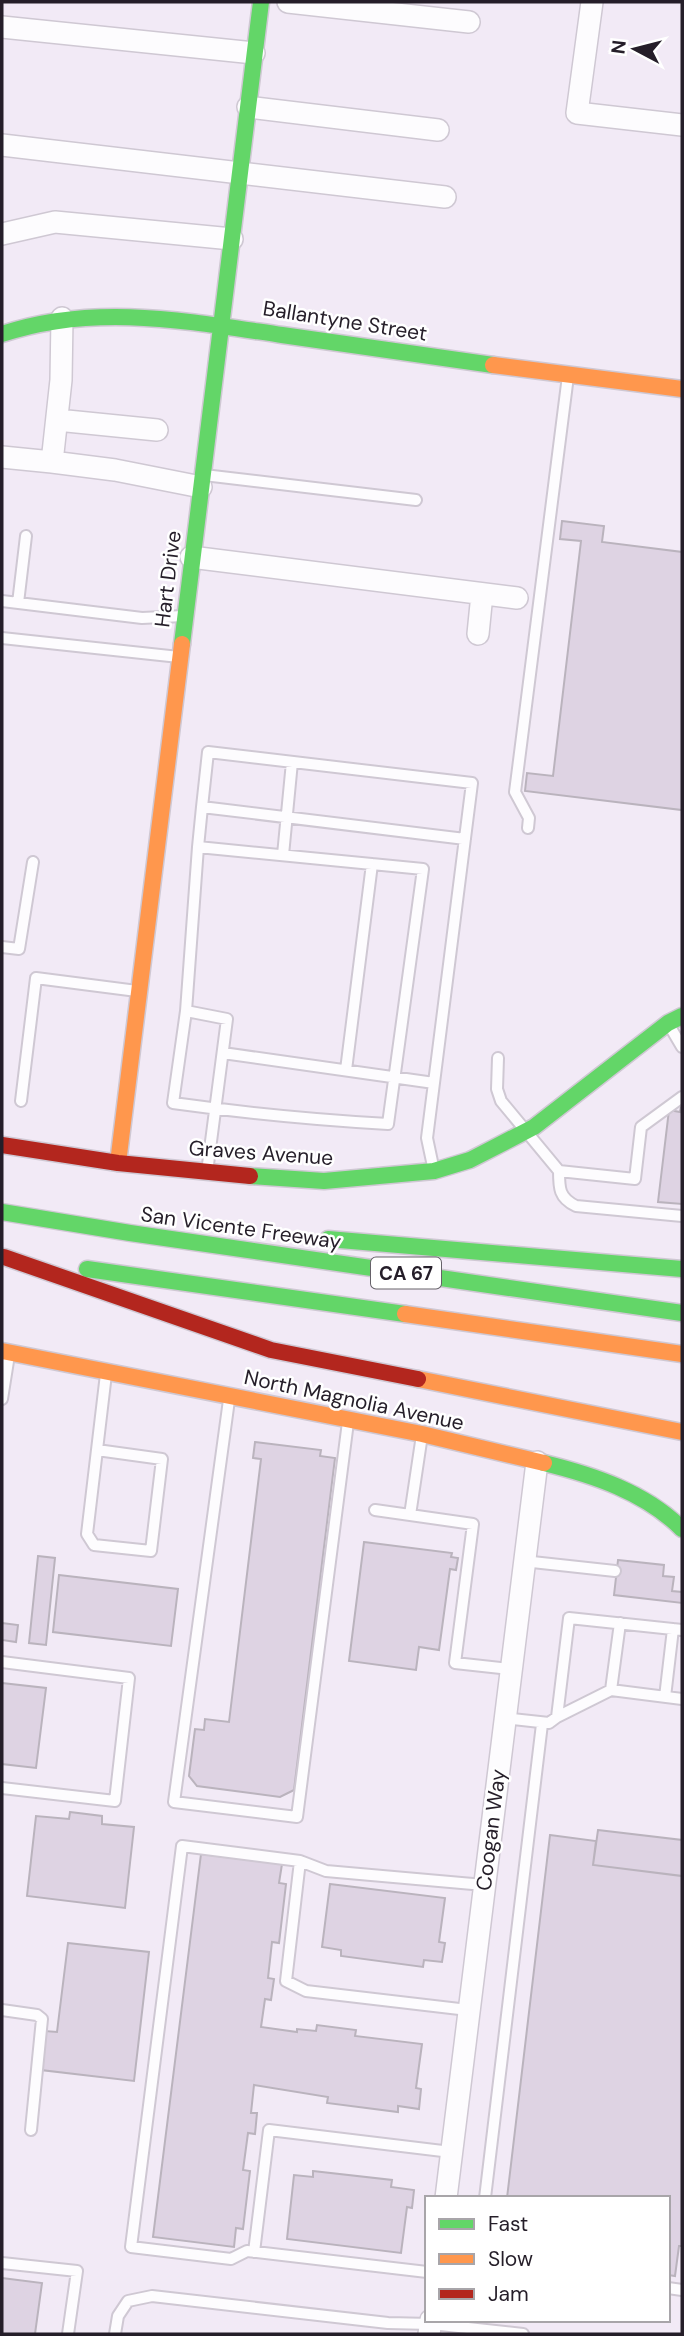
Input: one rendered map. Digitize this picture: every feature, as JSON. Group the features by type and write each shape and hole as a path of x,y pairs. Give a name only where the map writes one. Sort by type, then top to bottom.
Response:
{"main road":[{"name":"Hart Drive","path":"118,1163 261,2"},
{"name":"Ballantyne Street","path":"2,334 62,318 106,314 158,317 491,365 682,389"},
{"name":"Graves Avenue","path":"2,1145 118,1163 324,1181 435,1171 470,1160 534,1127 675,1019"},
{"name":"San Vicente Freeway","path":"2,1212 682,1313"},
{"path":"130,1233 278,1238"},
{"path":"318,1239 682,1269"},
{"path":"3,1257 271,1350 682,1432"},
{"name":"CA 67","path":"3,1257 353,1306"},
{"path":"353,1306 682,1354"},
{"path":"353,1306 629,1363"},
{"name":"North Magnolia Avenue","path":"5,1351 422,1434 588,1474 632,1494 672,1519 682,1529"}],"street":[{"path":"288,2 469,22"},
{"path":"592,2 577,113 682,125"},
{"path":"2,27 254,53"},
{"path":"248,107 438,130"},
{"path":"2,145 445,197"},
{"path":"2,234 55,222 232,239"},
{"path":"52,462 61,380 62,318"},
{"path":"57,420 157,430"},
{"path":"2,457 202,481"},
{"path":"191,557 517,598"},
{"path":"478,634 482,594"},
{"name":"Coogan Way","path":"446,2196 537,1462"}],"lane":[{"path":"528,828 529,818 515,792 569,374"},
{"path":"202,481 416,500"},
{"path":"18,603 26,536"},
{"path":"2,601 142,618 184,616"},
{"path":"2,638 179,657"},
{"path":"198,848 422,869 388,1124 301,1119 173,1103 186,1011 198,848 208,752 472,783 427,1138 435,1171"},
{"path":"283,855 292,762"},
{"path":"202,807 465,839"},
{"path":"2,947 19,949 33,862"},
{"path":"346,1070 372,864"},
{"path":"21,1101 36,978 139,991"},
{"path":"186,1011 227,1019 207,1172"},
{"path":"675,1019 682,1047"},
{"path":"223,1053 434,1083"},
{"path":"498,1058 497,1089 500,1101 559,1171 559,1191 565,1199 576,1206 682,1216"},
{"path":"559,1171 635,1179 641,1127 682,1097"},
{"path":"2,1399 5,1351"},
{"path":"97,1450 162,1459 151,1551 94,1545 87,1534 106,1371"},
{"path":"230,1395 174,1802 297,1817 348,1419"},
{"path":"410,1516 422,1434"},
{"path":"374,1510 473,1524 455,1663 510,1669"},
{"path":"523,1561 615,1571"},
{"path":"557,1717 569,1618 678,1630 665,1697"},
{"path":"611,1690 620,1623"},
{"path":"2,1662 129,1678 115,1801 2,1788"},
{"path":"504,1718 549,1723 611,1690 682,1699"},
{"path":"485,2196 541,1724"},
{"path":"425,2272 247,2251 231,2259 131,2247 182,1846 300,1861 326,1871 484,1885"},
{"path":"300,1861 286,1981 306,1991 468,2010"},
{"path":"2,2010 37,2015 41,2019 30,2130"},
{"path":"254,2252 270,2130 451,2152"},
{"path":"2,2263 76,2271 68,2334"},
{"path":"115,2334 118,2316 128,2301 152,2296 387,2323 523,2334"}],"building":[{"path":"562,521 604,526 602,542 682,552 682,810 525,791 527,773 553,776 581,541 560,539"},
{"path":"681,1106 682,1204 658,1202 669,1110 680,1112"},
{"path":"255,1442 321,1450 320,1456 335,1458 294,1790 280,1797 197,1786 189,1776 195,1729 204,1730 205,1719 229,1722 261,1459 253,1458"},
{"path":"364,1542 452,1553 451,1557 458,1558 456,1570 450,1569 439,1650 419,1647 416,1670 349,1661"},
{"path":"38,1556 55,1558 46,1645 29,1643"},
{"path":"618,1560 664,1565 663,1576 674,1577 672,1591 682,1592 682,1603 614,1595"},
{"path":"59,1575 178,1589 171,1646 53,1632"},
{"path":"2,1623 18,1625 16,1642 2,1640"},
{"path":"2,1683 46,1688 36,1768 2,1764"},
{"path":"70,1812 102,1816 102,1824 134,1827 125,1908 27,1896 36,1816 69,1819"},
{"path":"598,1830 682,1840 682,1876 593,1865"},
{"path":"550,1835 596,1841 593,1865 682,1876 682,2246 679,2246 675,2276 670,2275 670,2196 507,2196"},
{"path":"201,1854 282,1864 279,1883 286,1884 279,1943 272,1942 268,1978 274,1979 271,2000 265,1999 261,2027 297,2032 297,2029 316,2031 317,2025 356,2030 355,2036 422,2044 416,2088 421,2089 419,2109 398,2106 398,2112 327,2103 328,2097 254,2085 251,2113 257,2113 255,2134 248,2133 243,2170 250,2171 243,2229 236,2228 234,2247 153,2237"},
{"path":"330,1884 445,1898 439,1942 445,1943 442,1962 424,1960 423,1967 341,1956 341,1950 322,1947"},
{"path":"68,1943 149,1952 134,2081 41,2070 45,2031 57,2032"},
{"path":"313,2171 392,2180 391,2187 414,2190 412,2208 407,2207 401,2253 287,2239 294,2175 313,2177"},
{"path":"2,2278 42,2283 35,2334 2,2334"}],"traffic: fast":[{"path":"182,644 261,2"},
{"path":"2,334 72,319 106,317 176,320 493,365"},
{"path":"250,1176 324,1181 434,1171 470,1160 534,1127 668,1023 682,1016"},
{"path":"2,1212 682,1313"},
{"path":"328,1239 682,1269"},
{"path":"87,1269 405,1314"},
{"path":"544,1463 599,1479 635,1495 682,1529"}],"traffic: slow":[{"path":"493,365 682,389"},
{"path":"118,1163 182,644"},
{"path":"405,1314 682,1354"},
{"path":"2,1351 422,1434 544,1463"},
{"path":"418,1379 682,1432"}],"traffic: jam":[{"path":"2,1145 118,1163 250,1176"},
{"path":"4,1257 271,1350 418,1379"}]}
